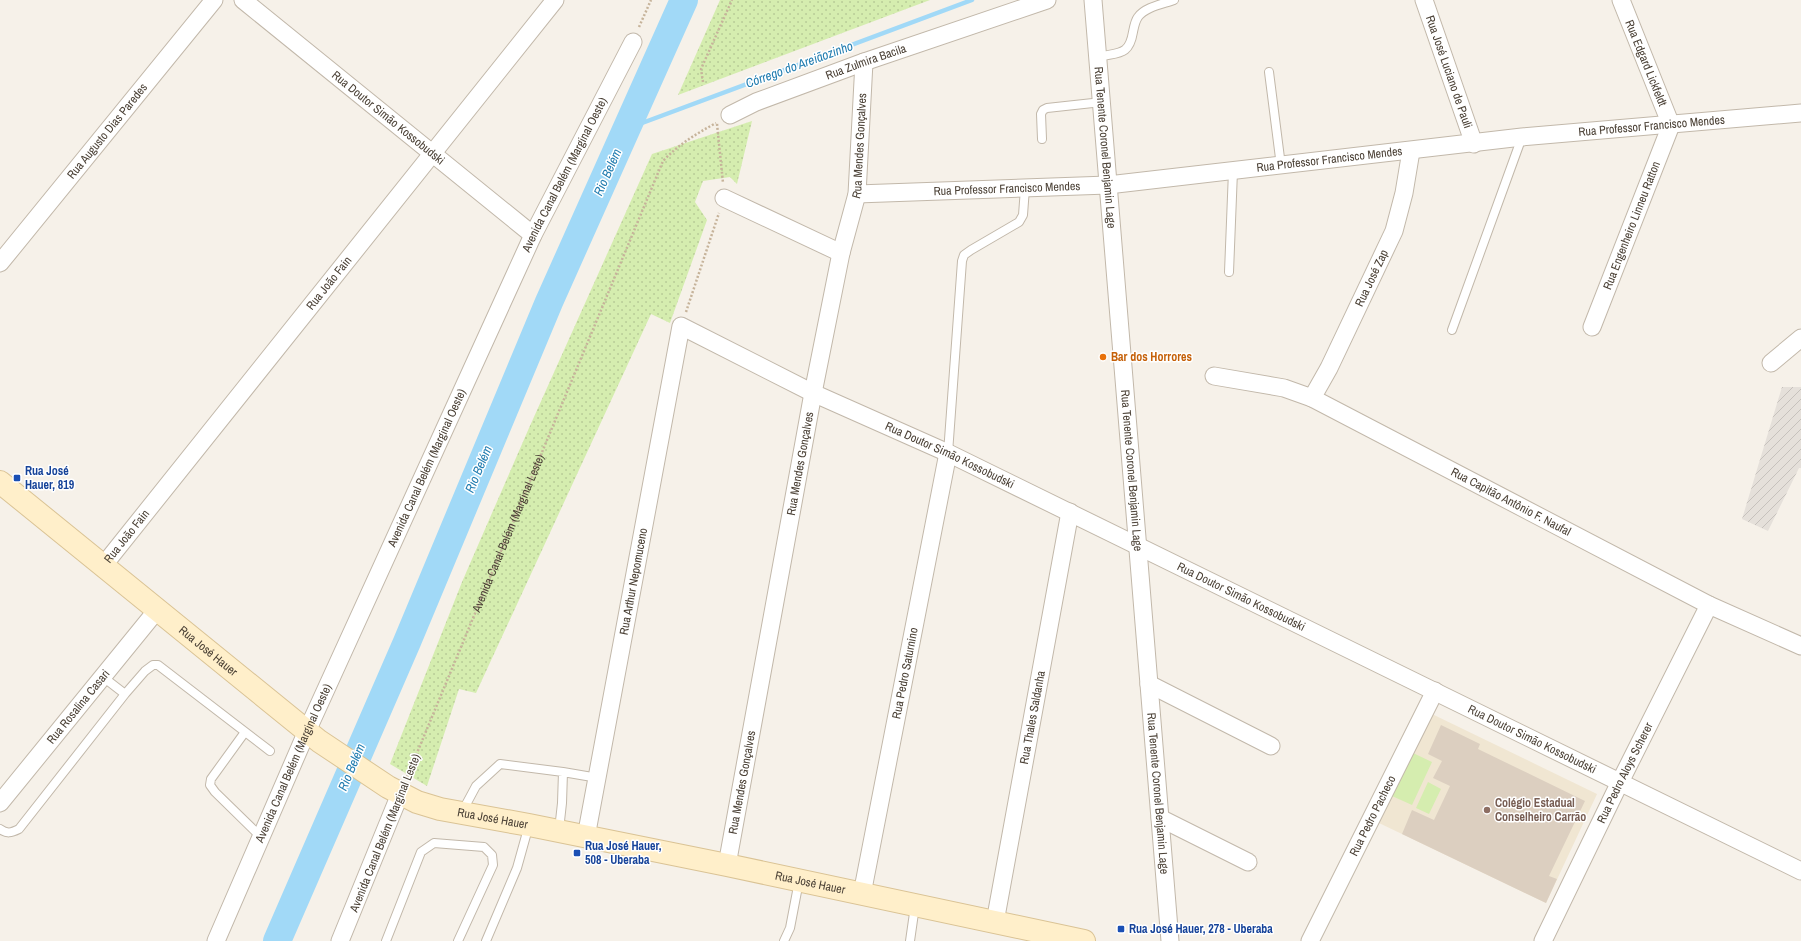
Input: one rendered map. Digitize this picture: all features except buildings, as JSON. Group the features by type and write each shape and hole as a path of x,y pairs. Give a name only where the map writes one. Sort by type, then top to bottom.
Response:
{"main road":[{"name":"Rua José Hauer","path":"0,482 313,736 394,791 440,809 529,825 727,865 995,922 1051,937 1084,941"}],"street":[{"name":"Rua Augusto Dias Paredes","path":"0,263 214,0"},
{"name":"Rua Doutor Simão Kossobudski","path":"243,0 534,235"},
{"name":"Rua João Fain","path":"103,566 555,0"},
{"name":"Rua Zulmira Bacila","path":"724,119 756,102 864,62 1047,0"},
{"name":"Rua Tenente Coronel Benjamin Lage","path":"1093,0 1170,941"},
{"name":"Rua José Luciano de Pauli","path":"1424,0 1474,144"},
{"name":"Rua Edgard Lickfeldt","path":"1621,0 1671,125"},
{"name":"Avenida Canal Belém (Marginal Oeste)","path":"216,941 261,837 313,736 534,235 633,42"},
{"name":"Rua Mendes Gonçalves","path":"727,865 813,394 841,253 857,194 864,62"},
{"name":"Rua Professor Francisco Mendes","path":"857,194 1108,185 1474,144 1522,137 1801,113"},
{"name":"Rua Engenheiro Linneu Ratton","path":"1592,327 1671,125"},
{"name":"Rua José Zap","path":"1312,398 1329,368 1394,231 1404,193 1411,151"},
{"path":"724,198 841,253"},
{"name":"Rua Doutor Simão Kossobudski","path":"681,326 813,394 948,453 1801,870"},
{"name":"Rua Arthur Nepomuceno","path":"586,837 681,326"},
{"path":"1771,363 1801,338"},
{"name":"Rua Capitão Antônio F. Naufal","path":"1214,376 1284,388 1312,398 1710,605 1801,646"},
{"name":"Rua Pedro Saturnino","path":"862,894 948,453"},
{"name":"Rua Thales Saldanha","path":"995,922 1070,512"},
{"name":"Rua Pedro Aloys Scherer","path":"1543,941 1620,782 1710,605"},
{"name":"Rua Rosalina Casari","path":"0,803 157,610"},
{"path":"1149,684 1271,746"},
{"name":"Rua Pedro Pacheco","path":"1310,941 1434,691"},
{"name":"Avenida Canal Belém (Marginal Leste)","path":"340,941 394,791"},
{"path":"1160,818 1248,862"}],"lane":[{"path":"1098,57 1127,49 1131,45 1135,24 1138,17 1145,10 1174,0"},
{"path":"1269,72 1281,166"},
{"path":"1042,139 1041,114 1043,110 1048,108 1102,102"},
{"path":"1452,330 1522,137"},
{"path":"1229,272 1233,171"},
{"path":"948,453 962,261 964,255 971,250 1019,222 1023,215 1025,188"},
{"path":"0,829 4,832 11,833 19,829 125,694 148,667 153,665 158,665 270,751"},
{"path":"103,677 125,694"},
{"path":"245,732 211,779 210,785 261,837"},
{"path":"461,812 476,786 500,764 598,778"},
{"path":"559,831 563,772"},
{"path":"486,941 517,868 529,825"},
{"path":"386,941 421,852 434,843 484,847 492,855 493,865 458,941"},
{"path":"784,941 790,928 799,880"},
{"path":"910,941 915,905"}],"path":[{"path":"633,42 651,0"},
{"path":"703,82 701,69 732,0"},
{"path":"681,326 724,198 724,119"},
{"name":"Avenida Canal Belém (Marginal Leste)","path":"394,791 663,161 691,136 724,119"}],"shaded area":[{"path":"1782,387 1801,387 1801,468 1799,468 1768,531 1742,519"},
{"name":"Colégio Estadual Conselheiro Carrão","path":"1432,714 1597,794 1546,903 1379,823"}],"green space":[{"path":"720,0 930,0 678,95"},
{"path":"752,121 737,184 730,177 703,181 695,202 707,220 670,323 651,314 476,693 459,689 427,786 390,764 462,582 529,428 652,154"},
{"path":"1413,753 1432,762 1412,805 1392,796"},
{"path":"1428,782 1441,789 1429,814 1416,808"}],"waterway":[{"name":"Rio Belém","path":"277,941 407,642 549,302 684,0"},
{"name":"Córrego do Areiãozinho","path":"626,129 972,0"}],"place":[{"name":"Bar dos Horrores","path":"1103,357"},
{"name":"Rua José Hauer, 819","path":"17,478"},
{"name":"Colégio Estadual Conselheiro Carrão","path":"1487,810"},
{"name":"Rua José Hauer, 508 - Uberaba","path":"577,853"},
{"name":"Rua José Hauer, 278 - Uberaba","path":"1121,929"}]}
